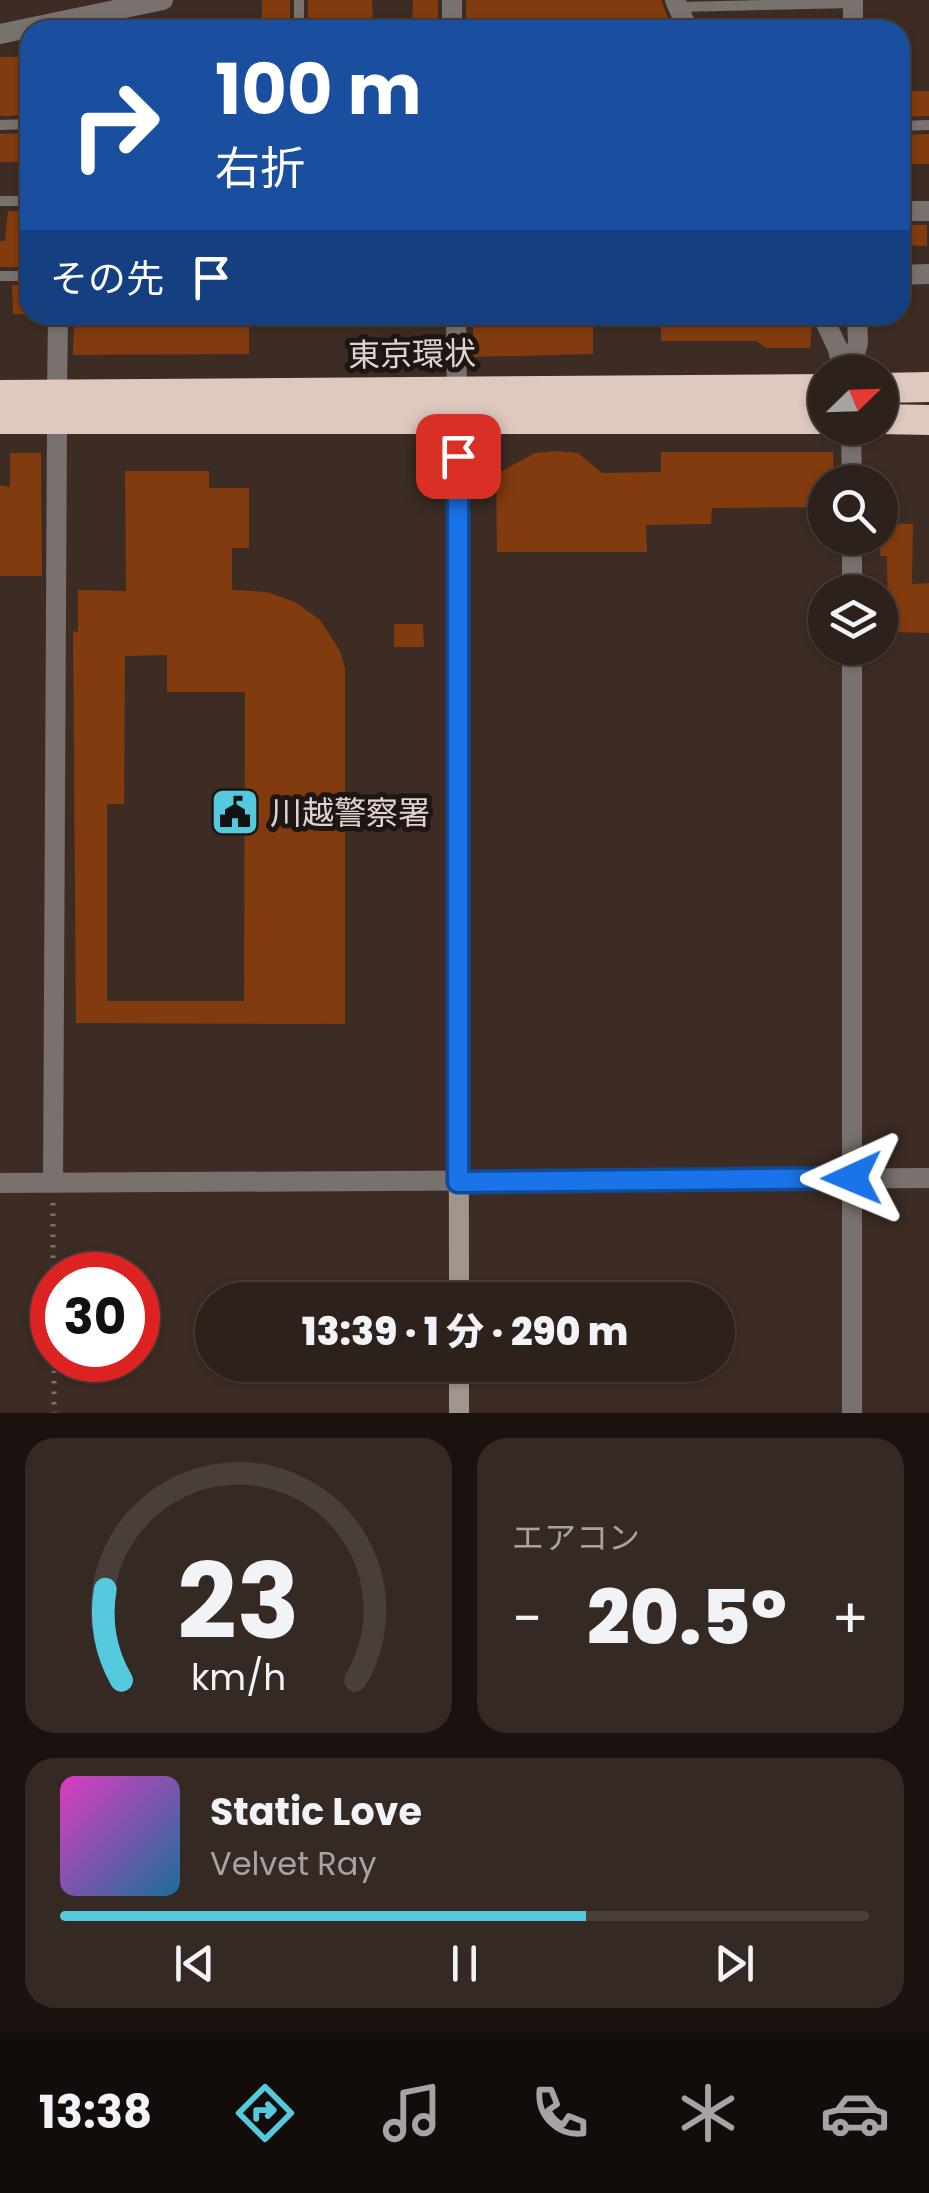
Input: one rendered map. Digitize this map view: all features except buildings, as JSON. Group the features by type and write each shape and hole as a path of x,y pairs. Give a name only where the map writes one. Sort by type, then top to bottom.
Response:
{"highway":[{"path":"898,388 929,387"},
{"name":"東京環状","path":"0,419 57,407 457,403 808,390"},
{"name":"東京環状","path":"0,395 57,407"},
{"name":"東京環状","path":"457,403 808,418"},
{"path":"898,419 929,420"}],"street":[{"path":"82,20 163,0"},
{"path":"54,1183 58,325"},
{"path":"456,325 458,1282"},
{"path":"827,325 840,355"},
{"path":"853,355 858,343 857,325"},
{"path":"852,665 852,1413"},
{"path":"0,1182 929,1178"},
{"path":"459,1382 459,1413"}],"lane":[{"path":"677,4 853,1"}],"path":[{"path":"54,1183 54,1252"},
{"path":"54,1382 54,1413"}],"place":[{"name":"川越警察署","path":"235,812"}],"route":[{"path":"458,456 458,1182 852,1178"}]}
